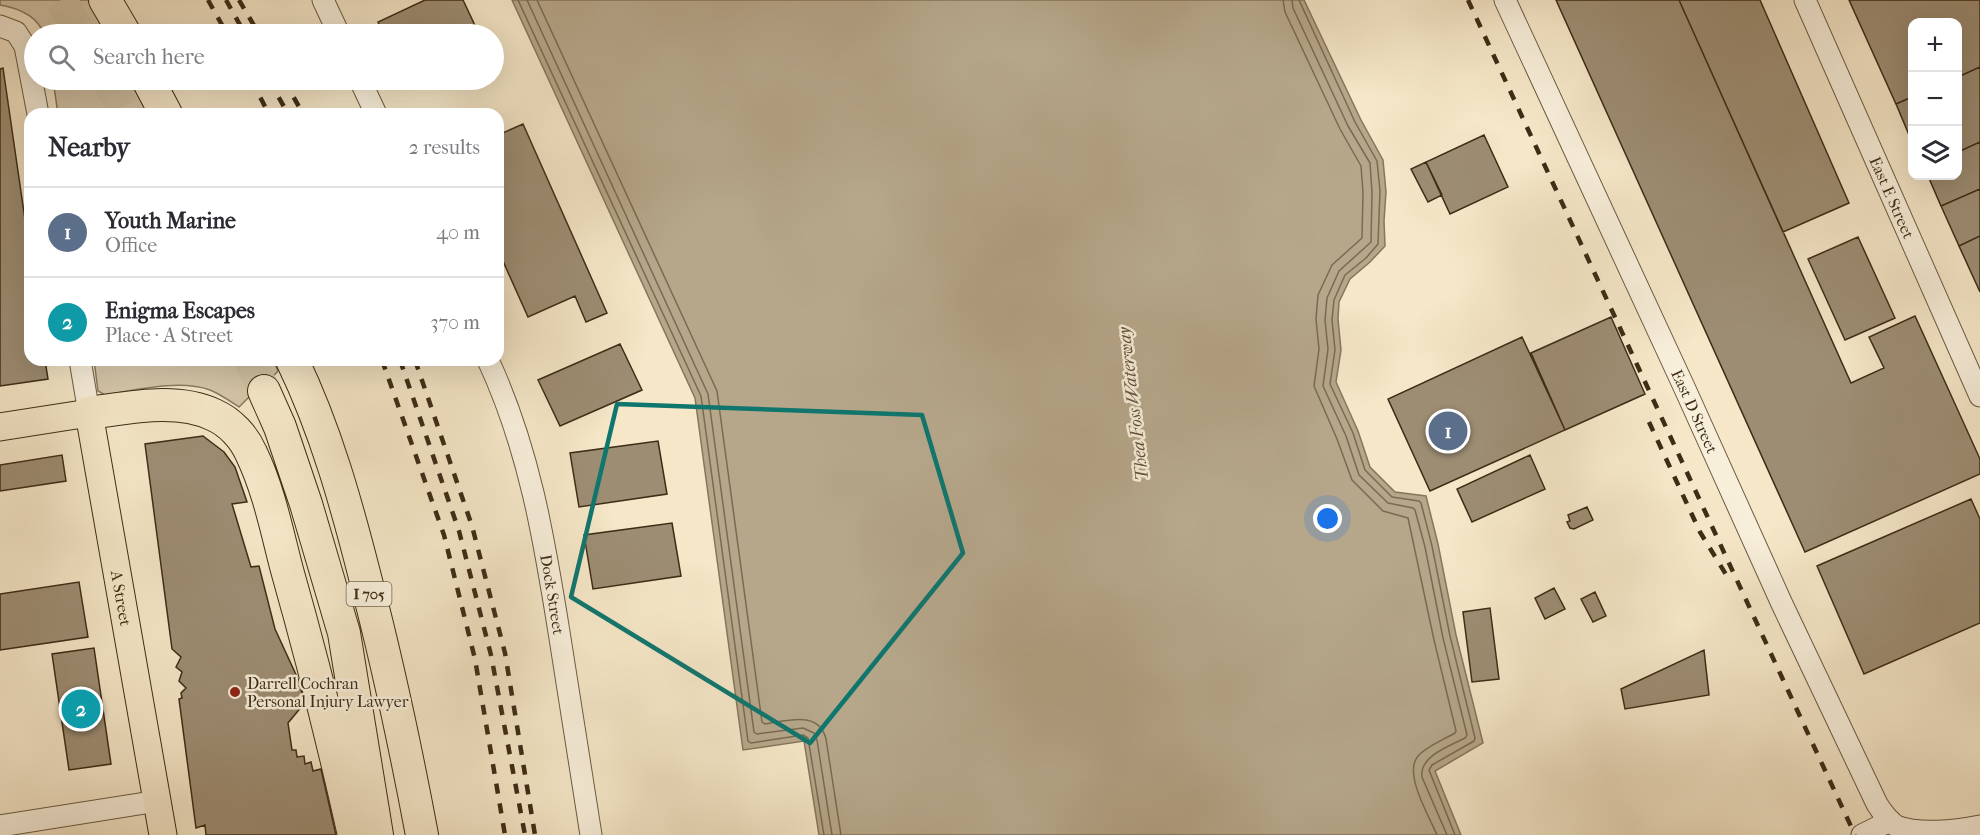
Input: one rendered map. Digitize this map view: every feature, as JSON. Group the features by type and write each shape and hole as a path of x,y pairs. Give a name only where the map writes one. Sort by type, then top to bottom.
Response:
{"highway":[{"path":"105,0 119,24"},
{"path":"153,90 163,108"},
{"name":"I 705","path":"294,366 329,451 351,521 402,729 422,835"},
{"name":"I 705","path":"264,392 280,427 306,504 344,633 377,835"},
{"path":"88,413 151,406 176,405 195,408 215,415 230,425 251,452 264,486 302,622 354,835"}],"main road":[{"path":"0,427 88,413"},
{"name":"A Street","path":"88,413 163,835"}],"street":[{"path":"323,0 334,24"},
{"name":"East D Street","path":"1505,0 1782,604 1876,804 1890,821"},
{"name":"East E Street","path":"1805,0 1980,396"},
{"path":"8,29 24,45"},
{"path":"33,90 37,108"},
{"path":"365,90 373,108"},
{"name":"A Street","path":"81,366 88,413"},
{"name":"Dock Street","path":"490,366 522,446 535,492 545,542 591,835"},
{"path":"0,825 158,801"},
{"path":"1862,835 1890,821 1897,827 1914,834 1938,835 1980,826"}],"highlighted area":[{"path":"617,404 922,415 963,553 810,743 571,597"}],"shaded area":[{"path":"0,0 88,0 102,24 38,24 20,11 0,5"},
{"path":"54,90 140,90 150,108 57,108"},
{"path":"95,366 276,366 278,371 257,393 255,391 239,407 210,390 185,385 158,386 105,395 98,391"}],"water":[{"name":"Thea Foss Waterway","path":"512,0 1304,0 1361,120 1383,160 1386,192 1385,246 1350,279 1339,302 1341,350 1336,382 1358,431 1370,467 1395,492 1426,496 1456,635 1483,743 1435,771 1461,835 819,835 804,741 743,750 695,398"}],"building":[{"path":"425,0 463,0 474,24 379,24 378,22"},
{"path":"1556,0 1679,0 1851,383 1884,368 1869,337 1915,316 1980,459 1980,474 1805,552"},
{"path":"1679,0 1760,0 1849,203 1783,232"},
{"path":"1849,0 1980,0 1980,67 1962,75 1962,18 1908,18 1908,99 1896,104"},
{"path":"1980,67 1980,142 1962,150 1962,126 1962,75"},
{"path":"3,68 24,213 24,366 46,366 48,379 0,386 0,69"},
{"path":"1908,99 1908,132 1896,104"},
{"path":"523,124 607,313 586,322 575,296 528,317 504,263 504,132"},
{"path":"1484,135 1508,187 1450,214 1426,162"},
{"path":"1980,142 1980,189 1941,206 1930,180 1962,180 1962,150"},
{"path":"1426,162 1442,195 1428,202 1411,169"},
{"path":"1980,189 1980,236 1959,246 1941,206"},
{"path":"1980,236 1980,292 1959,246"},
{"path":"1858,237 1895,318 1845,340 1808,259"},
{"path":"1611,317 1645,394 1565,430 1531,353"},
{"path":"1522,337 1565,430 1430,491 1388,399"},
{"path":"620,344 642,390 560,426 538,380"},
{"path":"203,436 224,452 235,467 247,502 232,504 251,567 259,566 275,629 298,679 303,696 307,700 288,723 292,750 296,750 297,757 304,756 305,764 311,762 313,771 321,769 336,835 206,835 205,825 196,828 179,699 182,698 181,693 186,688 179,681 182,672 176,667 181,657 172,649 145,444"},
{"path":"658,441 667,494 579,507 570,453"},
{"path":"62,455 66,481 0,491 0,465"},
{"path":"1530,455 1545,489 1472,522 1457,489"},
{"path":"1971,499 1980,519 1980,623 1864,674 1817,566"},
{"path":"1587,507 1593,520 1574,529 1570,528 1567,522 1570,521 1568,515"},
{"path":"672,523 681,576 593,589 584,535"},
{"path":"79,582 88,637 0,650 0,594"},
{"path":"1554,588 1565,609 1545,619 1535,598"},
{"path":"1595,592 1606,616 1593,622 1581,599"},
{"path":"1490,608 1499,679 1472,682 1463,612"},
{"path":"94,648 111,764 69,770 52,654"},
{"path":"1704,650 1709,695 1625,709 1621,689"}],"tunnel":[{"path":"61,0 75,24"},
{"path":"113,90 123,108"},
{"path":"253,366 264,391"}],"railway":[{"path":"208,0 221,24"},
{"path":"226,0 239,24"},
{"path":"239,0 253,24"},
{"path":"1468,0 1855,835"},
{"path":"256,90 266,108"},
{"path":"275,90 285,108"},
{"path":"290,90 300,108"},
{"path":"384,366 444,535 475,659 505,835"},
{"path":"402,366 459,531 491,655 525,835"},
{"path":"417,366 472,526 505,653 535,835"},
{"path":"1649,422 1700,532 1730,581"}],"place":[{"name":"Youth Marine","path":"1448,431"},
{"name":"Darrell Cochran Personal Injury Lawyer","path":"235,692"},
{"name":"Enigma Escapes","path":"81,709"}]}
